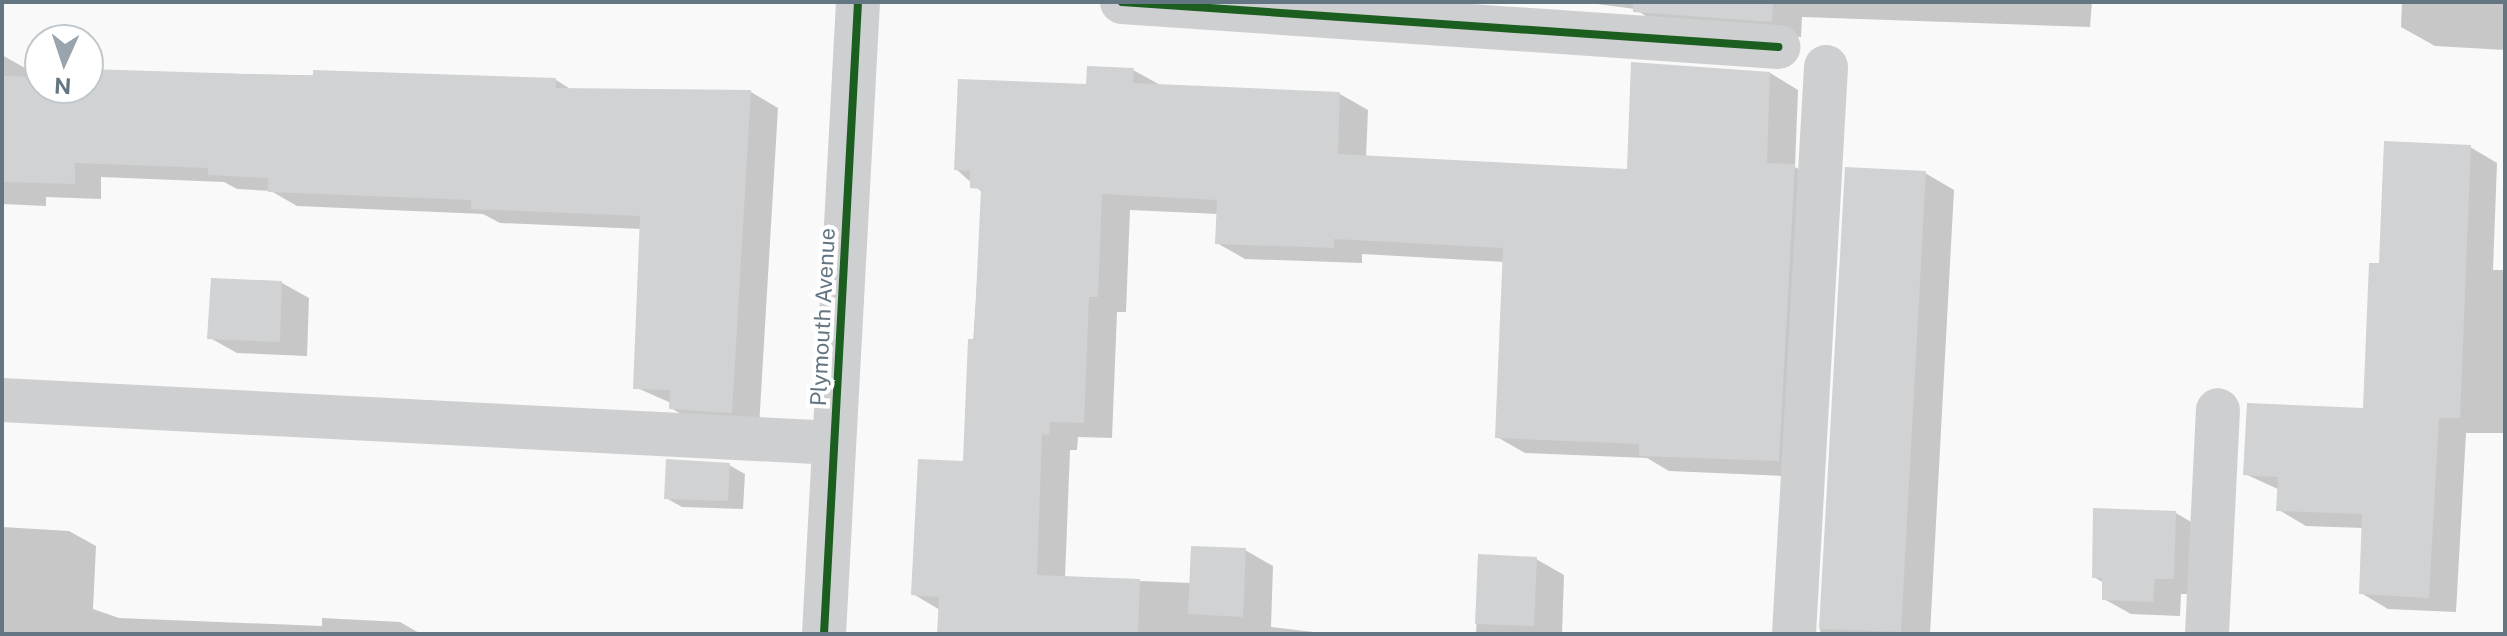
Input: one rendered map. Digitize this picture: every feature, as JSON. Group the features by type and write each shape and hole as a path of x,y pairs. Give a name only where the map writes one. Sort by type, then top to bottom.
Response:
{"street":[{"name":"Plymouth Avenue","path":"824,634 858,2"},
{"path":"1122,2 1778,47"},
{"path":"1794,634 1826,67"},
{"path":"2,400 834,443"},
{"path":"2207,634 2218,410"}],"building":[{"path":"1633,2 1773,2 1772,22 1633,12"},
{"path":"1631,62 1770,72 1767,163 1795,164 1779,461 1639,456 1639,444 1495,438 1503,248 1334,239 1334,248 1215,244 1217,200 1102,194 1098,297 1089,297 1084,423 1050,422 1049,435 1042,434 1037,575 1140,579 1138,634 937,634 939,597 911,595 918,459 963,461 968,339 974,339 981,189 970,188 970,171 954,170 958,79 1086,84 1087,66 1134,68 1133,83 1340,92 1338,154 1627,169"},
{"path":"104,69 313,76 313,70 556,78 556,88 751,90 732,413 669,409 670,390 633,389 640,216 471,209 471,200 268,192 268,178 208,175 208,168 75,163 75,184 2,182 2,76 24,77 24,104 104,104"},
{"path":"2384,141 2471,145 2460,418 2439,418 2429,598 2359,594 2362,514 2276,511 2278,477 2243,475 2247,403 2363,408 2369,263 2379,263"},
{"path":"1845,167 1926,171 1901,632 1819,629"},
{"path":"211,278 282,281 280,342 207,339"},
{"path":"666,459 730,463 728,501 664,499"},
{"path":"2093,508 2176,511 2174,579 2155,579 2153,602 2102,600 2102,578 2092,578"},
{"path":"1191,546 1246,548 1243,617 1188,614"},
{"path":"1478,554 1537,557 1534,626 1475,624"}],"cycle path":[{"path":"824,634 858,2"},
{"path":"1122,2 1778,47"}]}
